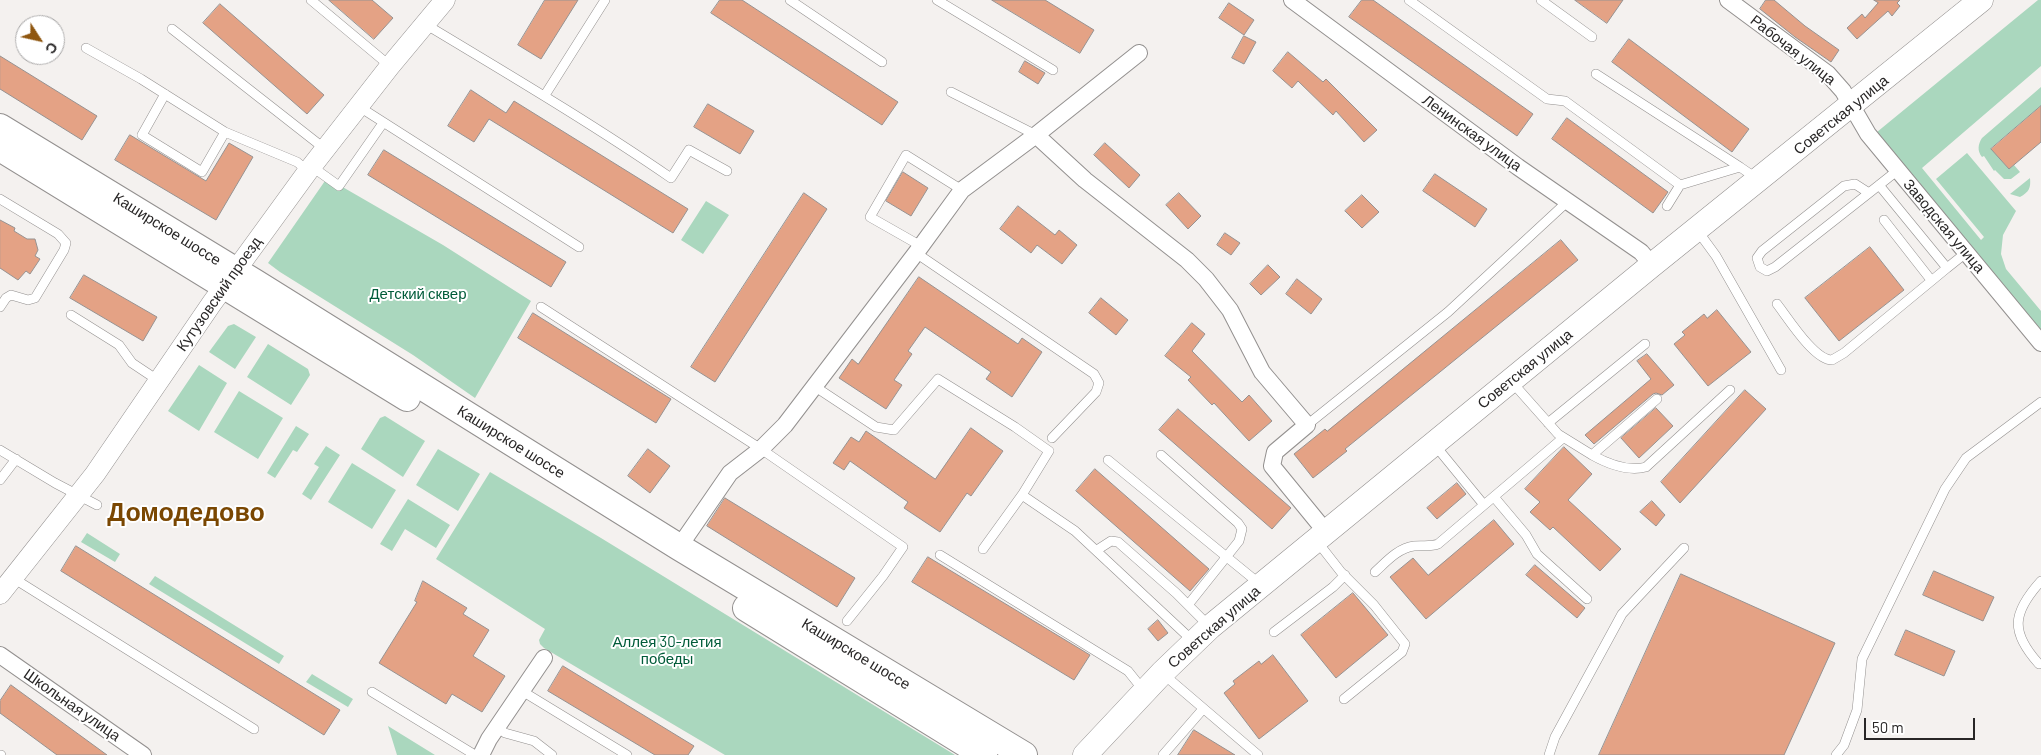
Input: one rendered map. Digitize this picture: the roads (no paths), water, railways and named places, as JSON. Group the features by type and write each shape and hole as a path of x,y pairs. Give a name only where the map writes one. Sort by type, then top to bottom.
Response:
{"main road":[{"name":"Советская улица","path":"1085,755 1144,691 1202,635 1697,230 1750,174 1851,106 1981,0"},
{"name":"Каширское шоссе","path":"0,127 230,278 984,755"},
{"name":"Каширское шоссе","path":"0,148 230,278 1024,755"}],"street":[{"name":"Кутузовский проезд","path":"0,594 78,496 230,278 310,168 390,66 445,0"},
{"name":"Ленинская улица","path":"1292,0 1567,202 1641,252 1652,265"},
{"name":"Рабочая улица","path":"1728,0 1828,74 1843,91 1851,106"},
{"path":"679,547 730,473 761,449 785,425 919,250 962,190 1036,135 1139,53"},
{"name":"Заводская улица","path":"1851,106 1863,127 2041,343"},
{"path":"1036,135 1085,180 1174,249 1201,274 1227,305 1262,372 1307,425 1275,452 1272,466 1321,536"},
{"name":"Школьная улица","path":"0,655 143,755"},
{"path":"481,755 544,658"}],"lane":[{"path":"311,0 390,66"},
{"path":"545,95 605,0"},
{"path":"790,0 882,62"},
{"path":"936,0 1053,70"},
{"path":"1409,0 1547,99 1565,101 1680,185 1750,174"},
{"path":"1541,0 1592,37"},
{"path":"424,24 545,95 607,134 671,178 689,150 727,171"},
{"path":"172,29 325,149"},
{"path":"86,48 225,132 310,168 339,186 383,123"},
{"path":"1596,74 1750,174"},
{"path":"951,92 1036,135"},
{"path":"165,94 142,135 202,172 225,132"},
{"path":"358,106 579,247"},
{"path":"962,190 906,155 870,217 1094,374 1099,382 1096,392 1052,438"},
{"path":"1869,193 1855,184 1844,186 1760,253 1757,261 1760,267 1767,270 1775,267 1869,193 1898,170"},
{"path":"1667,206 1680,185"},
{"path":"1879,185 1946,268"},
{"path":"0,198 58,234 66,243 64,250 35,298 28,300 11,295 6,298 0,307"},
{"path":"1307,425 1448,312 1567,202"},
{"path":"1884,220 1931,280"},
{"path":"1697,230 1716,256 1781,370"},
{"path":"1777,304 1814,351 1824,359 1832,360 1844,353 1967,252"},
{"path":"541,307 761,449 902,547 847,621"},
{"path":"71,315 119,345 132,364 159,381"},
{"path":"1548,423 1645,344"},
{"path":"814,386 876,427 894,430 938,379 1015,427 1049,451 1022,495 983,548"},
{"path":"1511,381 1563,438 1592,455 1622,467 1632,468 1646,467 1730,390"},
{"path":"1592,455 1658,399"},
{"path":"1836,755 1844,745 1857,710 1862,659 1945,489 1966,458 2041,402"},
{"path":"1374,572 1404,549 1438,544 1563,438"},
{"path":"1434,444 1484,505"},
{"path":"0,450 78,496 97,505"},
{"path":"1160,455 1240,525 1241,537 1188,605"},
{"path":"0,480 16,459"},
{"path":"1108,460 1262,585"},
{"path":"1022,495 1060,519 1202,635"},
{"path":"1494,497 1526,535 1537,554 1587,599"},
{"path":"1321,536 1345,575 1374,605 1403,641 1405,647 1402,652 1344,699"},
{"path":"1097,550 1108,542 1116,541 1188,605 1202,635"},
{"path":"1549,755 1555,737 1622,614 1684,548"},
{"path":"940,555 1128,671 1144,691"},
{"path":"1274,632 1333,587 1345,575"},
{"path":"12,578 254,729"},
{"path":"2039,664 2019,636 2018,618 2025,602 2041,581"},
{"path":"1162,673 1258,755"},
{"path":"522,691 627,755"},
{"path":"372,692 475,755"},
{"path":"1163,755 1204,709"},
{"path":"497,728 506,733 534,741 552,755"}],"district":[{"name":"Домодедово","path":"186,513"}],"park label":[{"name":"Детский сквер","path":"418,294"},
{"name":"Аллея 30-летия победы","path":"667,650"}]}
